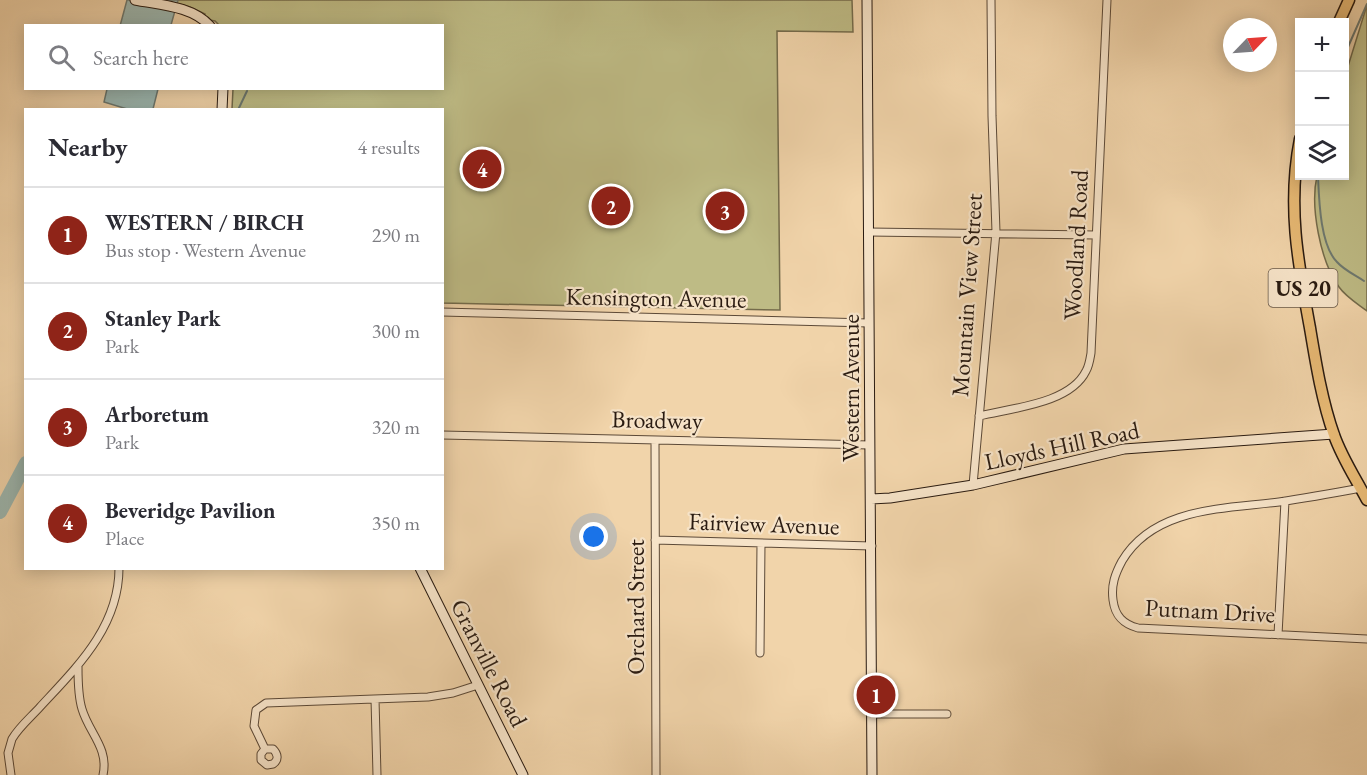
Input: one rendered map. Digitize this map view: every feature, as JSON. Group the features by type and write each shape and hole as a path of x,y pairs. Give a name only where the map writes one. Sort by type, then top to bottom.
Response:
{"main road":[{"path":"135,0 189,12 200,16 208,24"},
{"name":"Western Avenue","path":"867,0 872,775"},
{"path":"1341,18 1349,0"},
{"path":"222,108 223,90"},
{"name":"US 20","path":"1295,172 1293,188 1296,246 1317,369 1334,434 1367,500"},
{"name":"Lloyds Hill Road","path":"871,499 899,497 973,485 1124,449 1334,434"},
{"name":"Granville Road","path":"421,570 523,775"}],"street":[{"name":"Mountain View Street","path":"973,485 996,232 991,0"},
{"name":"Woodland Road","path":"979,416 1054,398 1067,392 1086,373 1091,353 1107,0"},
{"path":"869,232 1096,235"},
{"name":"Kensington Avenue","path":"444,312 869,323"},
{"name":"Broadway","path":"444,435 870,445"},
{"name":"Orchard Street","path":"655,440 656,775"},
{"name":"Putnam Drive","path":"1361,488 1223,509 1183,516 1165,522 1135,543 1118,568 1112,586 1116,611 1121,620 1129,626 1138,628 1367,639"},
{"path":"1278,635 1285,501"},
{"name":"Fairview Avenue","path":"656,540 872,546"},
{"path":"760,653 762,543"},
{"path":"11,775 8,759 10,744 15,734 78,667 95,643 108,619 117,593 119,570"},
{"path":"78,667 80,704 102,749 103,775"},
{"path":"265,749 254,722 256,711 263,704 445,695 478,685"},
{"path":"375,699 377,775"},
{"path":"872,714 947,714"},
{"path":"0,761 8,759"}],"shaded area":[{"path":"178,0 852,0 853,32 777,31 780,310 444,303 444,108 232,108 233,90 444,90 444,24 218,24 215,21 204,19 205,14 176,3"},
{"path":"1367,5 1367,311 1345,294 1332,276 1322,248 1316,217 1316,180 1349,180 1349,63"}],"water":[{"path":"127,0 178,0 171,24 121,24"},
{"path":"107,90 158,90 153,108 124,108 104,102"}],"waterway":[{"path":"1349,45 1367,4"},
{"path":"239,108 247,91"},
{"path":"1318,180 1321,221 1331,254 1346,270 1364,281"},
{"path":"0,512 24,467"}],"place":[{"name":"Beveridge Pavilion","path":"482,169"},
{"name":"Stanley Park","path":"611,206"},
{"name":"Arboretum","path":"725,211"},
{"name":"WESTERN / BIRCH","path":"876,695"}]}
